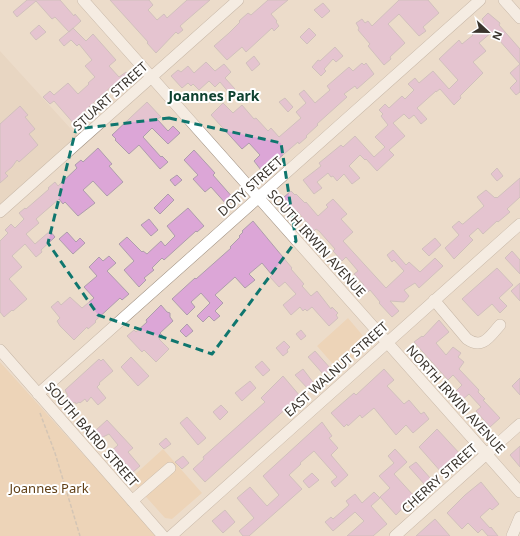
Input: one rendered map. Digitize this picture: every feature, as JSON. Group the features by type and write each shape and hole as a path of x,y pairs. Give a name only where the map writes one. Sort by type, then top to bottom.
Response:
{"street":[{"name":"SOUTH IRWIN AVENUE","path":"83,0 387,342"},
{"name":"STUART STREET","path":"0,212 238,0"},
{"name":"DOTY STREET","path":"38,394 480,0"},
{"path":"504,0 520,18"},
{"name":"EAST WALNUT STREET","path":"171,536 520,224"},
{"path":"434,300 466,339 472,343 479,344 487,339 500,325"},
{"name":"NORTH IRWIN AVENUE","path":"387,342 520,492"},
{"name":"SOUTH BAIRD STREET","path":"0,350 163,536"},
{"name":"CHERRY STREET","path":"395,536 520,424"},
{"path":"132,501 170,468"},
{"path":"512,536 520,517"}],"path":[{"path":"40,413 55,453 80,536"}],"highlighted area":[{"path":"169,118 281,143 296,241 212,354 98,315 48,243 76,129"}],"shaded area":[{"path":"0,51 81,140 0,212"}],"green space":[{"path":"348,318 369,343 339,371 317,346"},
{"name":"Joannes Park","path":"0,362 157,536 0,536"},
{"path":"163,449 202,493 172,519 165,518 130,479"}],"building":[{"path":"27,0 60,0 74,16 75,14 81,21 69,32 55,17 52,19 36,1 17,17 13,12"},
{"path":"110,0 149,0 153,5 148,10 157,20 164,14 167,18 187,0 210,0 180,26 183,30 178,34 176,32 156,53"},
{"path":"268,0 288,0 271,14 279,26 274,31 272,28 246,52 242,47 227,60 214,46 248,13 251,15"},
{"path":"399,0 428,0 439,13 423,27 426,31 419,36 399,14 388,24 405,43 384,65 368,46 370,44 358,30 359,28 356,23 362,19 365,23 368,21 372,26"},
{"path":"323,3 330,11 322,18 314,10"},
{"path":"488,13 500,23 499,25 520,49 520,64 492,32 479,43 486,51 473,62 483,73 460,96 461,98 454,105 440,89 436,91 417,108 427,119 421,124 414,115 409,119 404,114 393,123 405,136 389,150 394,155 377,171 360,155 349,166 360,178 352,184 344,174 337,181 328,173 317,182 322,188 314,194 303,180 321,166 319,163 341,145 343,147 355,136 374,157 385,147 375,137 388,125 381,116 383,114 379,110 385,104 389,108 402,96 405,99 414,90 408,84 415,78 419,83 433,71 449,89 458,80 439,59 459,40 462,44 473,35 471,33 484,22 482,19"},
{"path":"39,25 46,32 36,40 30,33"},
{"path":"73,28 86,41 93,34 116,60 109,66 119,77 126,72 132,78 119,89 114,84 78,117 80,120 75,125 54,101 50,104 43,97 50,91 54,95 68,83 78,94 95,77 85,66 92,60 79,44 77,46 71,40 64,46 59,40"},
{"path":"309,28 316,35 307,44 300,37"},
{"path":"335,47 343,56 336,62 333,59 324,69 326,71 321,76 312,67 318,60 320,61"},
{"path":"254,56 260,64 252,71 246,63"},
{"path":"206,62 215,71 224,64 231,72 225,78 235,89 230,94 220,82 215,87 209,81 199,90 193,84 191,86 188,83 182,88 171,76 178,70 181,72 188,66 194,73"},
{"path":"362,63 364,65 366,63 374,74 357,89 355,86 344,94 347,97 317,124 318,125 306,136 307,137 299,144 298,142 270,166 271,168 264,174 254,161 260,155 249,143 242,149 211,115 223,103 233,113 242,105 254,119 256,118 268,131 271,128 279,137 301,118 296,112 306,103 299,94 304,90 315,103 330,90 327,86 349,67 353,71"},
{"path":"520,64 520,92 516,95 510,88 517,81 510,73"},
{"path":"285,98 293,107 288,112 279,102"},
{"path":"147,102 161,117 157,119 168,131 173,126 180,133 168,144 152,128 143,137 161,157 162,156 168,162 160,169 139,145 129,154 112,135"},
{"path":"20,106 28,115 25,117 35,129 29,134 38,145 19,162 17,160 5,173 8,176 0,183 0,124"},
{"path":"98,148 112,164 109,166 123,182 107,196 93,181 83,190 95,203 78,216 65,202 63,204 59,199 36,219 39,223 26,234 35,244 50,231 55,237 36,257 25,244 12,256 22,267 9,279 27,299 4,317 0,312 0,241 8,233 5,230 11,224 15,228 24,219 19,213 25,208 26,209 55,182 58,186 77,168 75,165 81,160 83,162"},
{"path":"194,150 215,173 213,175 234,199 227,205 211,187 205,192 193,179 198,175 184,160"},
{"path":"497,168 503,176 497,181 491,174"},
{"path":"177,175 182,180 175,186 170,180"},
{"path":"520,178 520,197 507,209 510,212 498,222 497,221 483,234 478,228 469,236 473,240 454,259 445,248 459,235 452,227 459,221 463,224 484,206 477,197 486,190 497,198"},
{"path":"291,191 305,203 306,202 318,216 328,207 326,205 333,199 347,214 341,219 353,232 343,241 386,288 404,271 394,260 392,262 387,255 393,250 406,265 409,262 420,272 435,258 443,266 419,288 415,283 404,290 409,296 404,302 390,301 399,311 392,317 379,303 380,302 370,290 368,292 362,287 364,285 354,274 358,271 346,257 342,261 333,251 335,249 319,231 316,229 314,231 297,211 295,213 286,204 287,203 283,198"},
{"path":"168,194 174,200 160,214 154,208"},
{"path":"188,208 204,226 197,232 196,231 164,260 162,258 152,268 154,270 144,278 146,280 139,287 124,270 134,261 119,244 127,237 142,252 143,251 147,254 161,241 165,246 175,236 167,226"},
{"path":"149,219 158,230 151,236 141,225"},
{"path":"253,221 292,268 291,269 304,284 302,286 311,296 317,291 331,309 332,307 338,313 336,315 338,318 329,326 312,307 307,311 305,309 303,311 300,307 291,315 283,305 296,294 285,282 279,287 270,277 272,275 262,263 249,274 255,280 245,288 235,277 215,295 223,303 215,311 220,316 214,321 209,316 203,322 197,316 210,303 201,293 191,302 195,307 187,315 172,299 231,248 230,247 240,237 239,236 243,232 242,231"},
{"path":"67,232 76,242 80,238 85,243 73,254 59,239"},
{"path":"435,238 441,245 429,256 422,249"},
{"path":"512,251 520,260 520,274 505,258"},
{"path":"109,256 116,263 107,271 129,294 122,300 120,298 95,321 96,322 88,329 87,327 74,340 60,326 57,321 60,318 51,307 58,301 61,305 70,297 82,308 94,298 84,287 97,276 89,267 99,257 103,261"},
{"path":"497,268 513,285 499,298 507,306 500,313 492,304 478,316 462,299"},
{"path":"520,283 520,301 511,291"},
{"path":"161,305 167,312 170,313 170,317 173,321 160,333 163,336 159,339 169,349 156,362 144,350 142,352 127,336 134,330 136,332 147,322 146,320"},
{"path":"439,320 449,332 436,343 446,355 453,347 461,353 458,357 464,362 459,369 479,390 478,392 485,399 483,400 500,418 490,427 476,411 481,407 469,394 461,401 454,393 462,385 453,375 448,380 414,342 422,336 423,337"},
{"path":"187,324 193,331 186,337 180,331"},
{"path":"301,330 306,336 301,340 296,334"},
{"path":"284,341 290,347 287,350 288,352 283,356 276,348"},
{"path":"315,351 331,369 324,375 308,357"},
{"path":"131,357 149,376 138,386 121,367"},
{"path":"99,359 101,361 103,359 113,371 99,383 100,384 97,387 106,398 98,405 91,397 87,402 85,399 80,403 79,402 76,404 75,402 72,404 66,398 68,396 65,390"},
{"path":"262,361 270,370 263,376 255,367"},
{"path":"303,369 316,386 310,391 295,375"},
{"path":"384,369 394,380 387,386 404,404 409,400 421,414 424,412 429,419 413,433 406,425 396,435 374,408 362,418 360,415 348,426 347,424 344,427 331,413 354,393 356,395"},
{"path":"283,376 300,396 205,482 193,469 204,459 203,457 265,402 261,398"},
{"path":"520,378 520,395 512,386"},
{"path":"250,381 256,388 242,401 235,393"},
{"path":"221,405 228,412 220,420 213,412"},
{"path":"187,417 206,438 198,445 180,423"},
{"path":"107,420 133,448 128,452 140,466 133,472 119,457 116,459 110,452 118,445 109,434 101,438 95,431"},
{"path":"322,422 332,436 329,438 338,448 331,455 348,475 335,487 331,482 337,477 314,451 289,475 302,489 249,536 243,536 239,531 254,518 237,498 250,487 267,506 279,495 263,476"},
{"path":"437,429 461,455 442,473 419,447"},
{"path":"166,438 171,444 164,449 159,444"},
{"path":"520,446 520,467 510,455"},
{"path":"395,449 407,462 394,474 414,496 396,515 380,497 390,488 379,476 394,463 388,456"},
{"path":"183,456 189,463 182,469 175,462"},
{"path":"416,462 431,479 425,485 409,467"},
{"path":"312,473 319,480 309,488 303,481"},
{"path":"481,482 499,504 492,510 490,508 480,517 498,536 488,536 482,529 478,533 468,523 462,529 447,513"},
{"path":"374,492 380,498 371,506 387,524 373,536 347,536 364,521 355,512 333,531 325,522 331,517 333,519 349,505 346,501 355,494 362,503"},
{"path":"225,510 235,522 223,533 212,521"},
{"path":"435,519 450,536 416,536 427,526"}],"district":[{"name":"Joannes Park","path":"214,96"}]}
